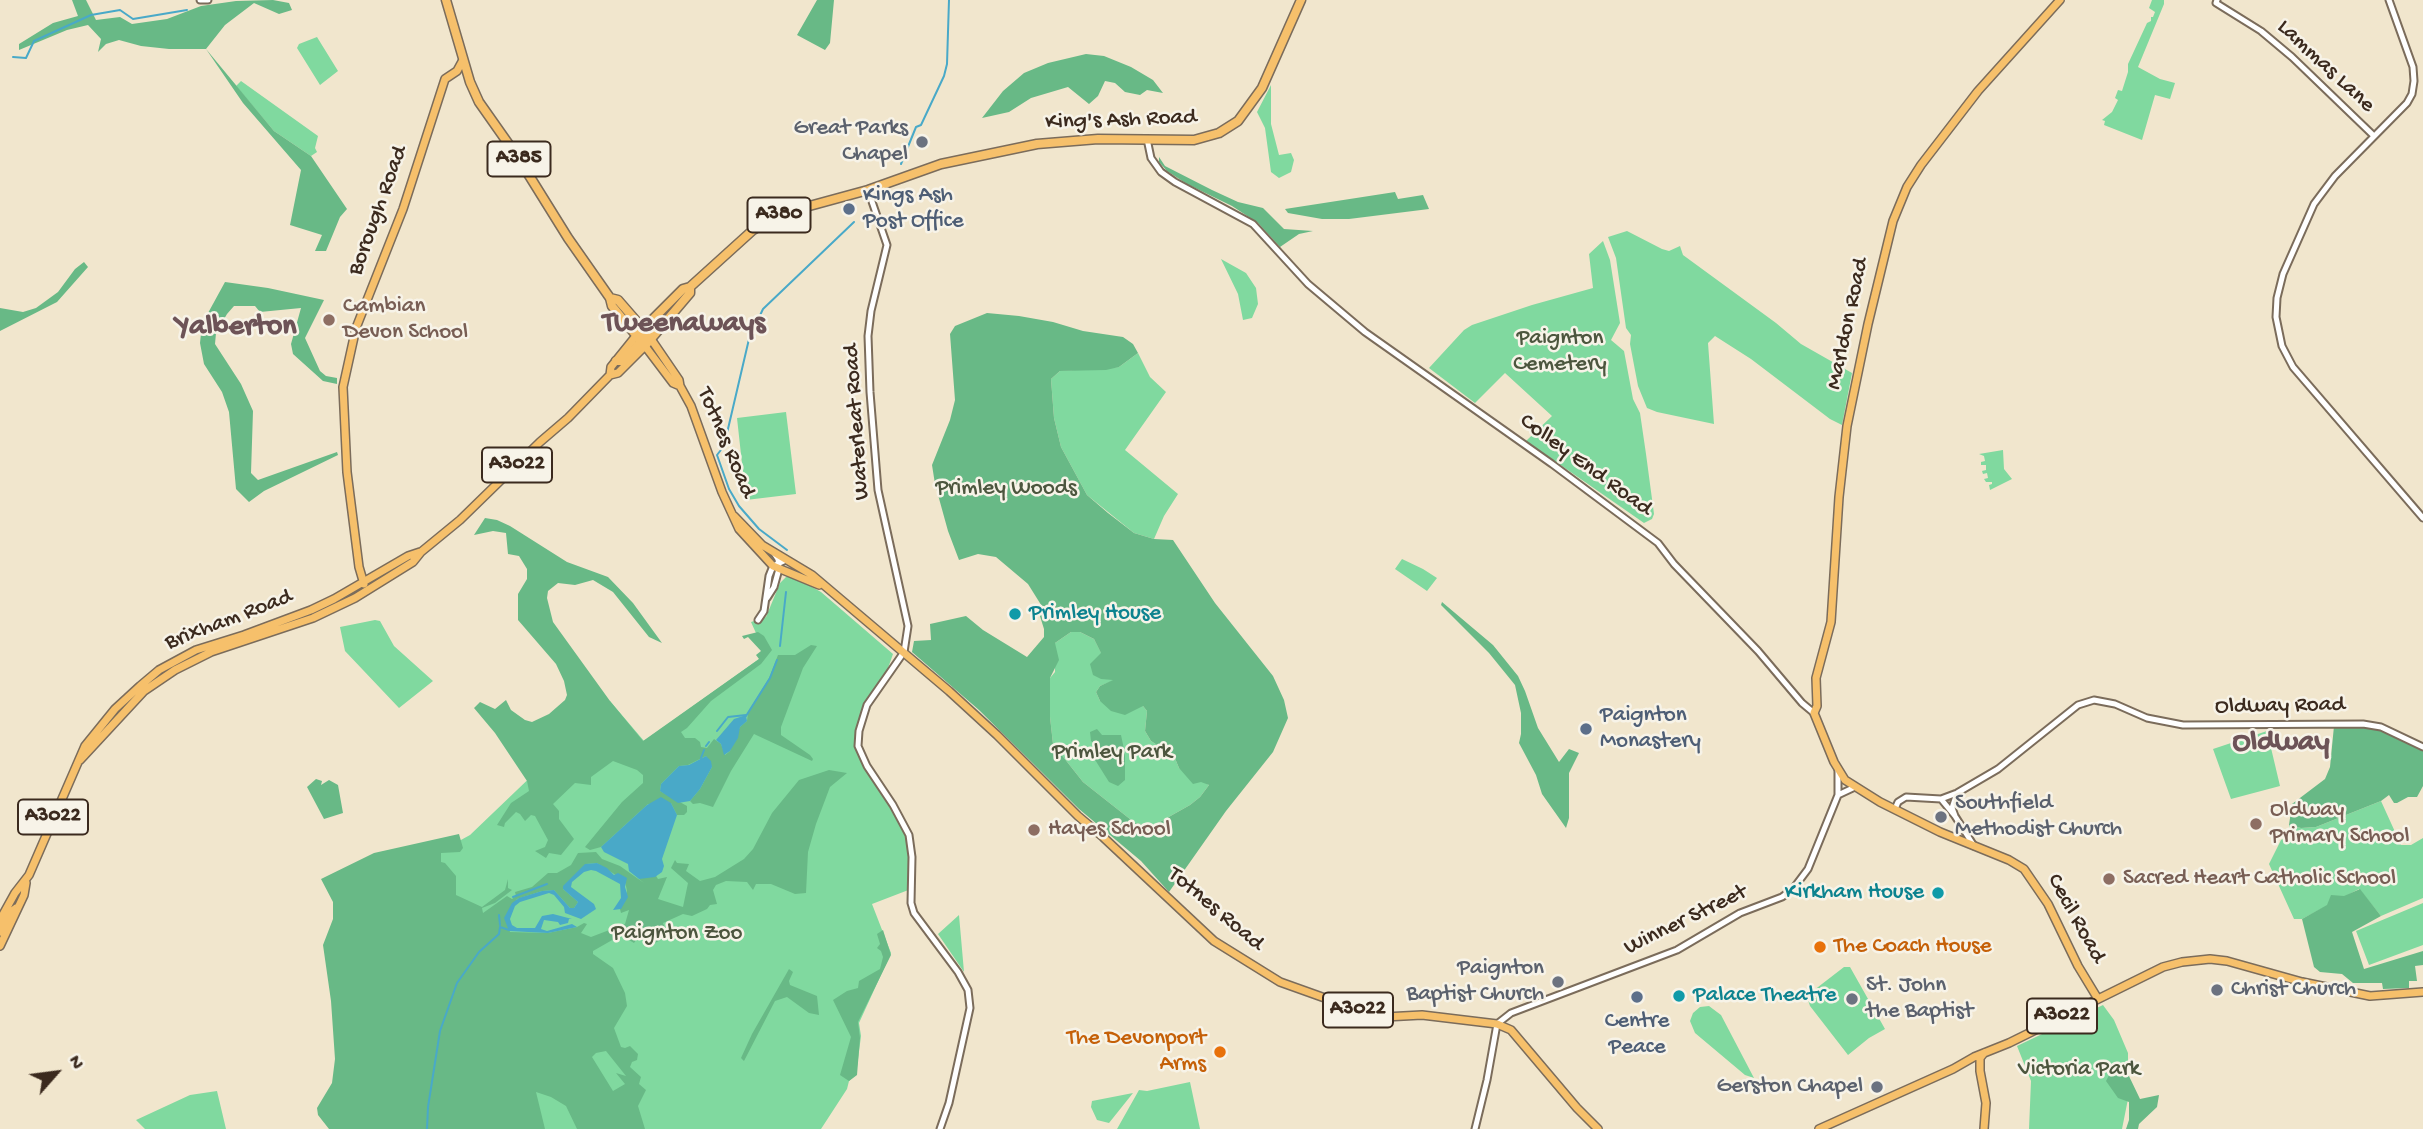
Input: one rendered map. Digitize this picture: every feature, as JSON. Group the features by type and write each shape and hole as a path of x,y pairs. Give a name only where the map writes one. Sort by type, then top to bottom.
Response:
{"highway":[{"name":"Totnes Road","path":"446,0 470,82 485,111 517,156 562,230 610,298 612,306 641,341"},
{"name":"King's Ash Road","path":"641,341 683,289 690,287 766,221 780,214 868,190 941,164 1037,144 1098,139 1204,138 1219,133 1238,121 1251,106 1270,72 1301,0"},
{"name":"King's Ash Road","path":"641,341 686,298 690,287"},
{"name":"Totnes Road","path":"610,298 618,300 648,334"},
{"path":"616,361 622,360 641,341"}],"main road":[{"name":"Marldon Road","path":"1814,712 1816,678 1831,622 1839,496 1847,426 1865,335 1893,221 1907,187 1921,165 1990,77 2060,0"},
{"name":"Borough Road","path":"368,590 363,582 347,472 343,387 356,328 403,209 445,79 455,72 463,60"},
{"path":"455,72 470,82"},
{"name":"Totnes Road","path":"648,334 679,380 695,413 722,492 739,529 749,542 779,564 811,575 904,652 997,734 1061,800 1214,941 1256,970 1288,986 1364,1012 1385,1017 1422,1015 1497,1024"},
{"name":"Brixham Road","path":"80,760 144,691 175,670 211,652 313,618 368,590 413,562 610,375 618,373 641,341"},
{"name":"Totnes Road","path":"641,341 673,383 680,386"},
{"name":"Brixham Road","path":"610,375 611,367 616,361"},
{"name":"Totnes Road","path":"734,516 762,545 774,553 779,564"},
{"name":"Brixham Road","path":"0,920 15,893 26,882 85,746 115,709 159,670 208,645 244,635 311,610 408,556 421,552"},
{"name":"Colley End Road","path":"1814,712 1838,770 1845,780 1895,809 1974,846"},
{"name":"Cecil Road","path":"1974,846 2014,863 2028,874 2053,914 2078,966 2098,999"},
{"path":"0,932 9,913 16,908 24,895 26,882"},
{"path":"0,946 15,916 16,908"},
{"name":"A3022","path":"1984,1053 2164,967 2190,961 2227,961 2302,982 2370,996 2423,992"},
{"path":"1497,1024 1511,1030 1598,1129"},
{"path":"1819,1129 1984,1053"},
{"path":"1984,1053 1980,1058 1986,1103 1984,1129"},
{"path":"1960,1066 1970,1065 1980,1071"}],"street":[{"path":"200,0 208,0"},
{"path":"2389,0 2413,67 2413,88 2407,103 2335,176 2314,204 2283,274 2277,298 2277,324 2282,346 2293,368 2423,518"},
{"name":"Lammas Lane","path":"2217,2 2261,31 2292,57 2374,136"},
{"name":"Colley End Road","path":"1147,139 1151,158 1161,172 1253,224 1314,289 1365,332 1552,464 1658,543 1674,564 1758,651 1802,703 1814,712"},
{"name":"Waterleat Road","path":"868,190 887,245 871,311 868,354 878,490 908,626 904,652"},
{"path":"758,620 765,611 767,598 774,587 779,564"},
{"path":"904,652 867,705 861,721 858,746 867,766 909,835 912,908 916,919 963,980 970,999 958,1066 940,1129"},
{"name":"Oldway Road","path":"1941,799 1957,793 1998,769 2078,705 2094,700 2103,700 2134,714 2183,725 2363,724 2381,727 2423,747"},
{"name":"Winner Street","path":"1497,1024 1511,1013 1677,950 1740,913 1782,897 1793,889 1808,869 1838,795 1838,770"},
{"path":"1838,795 1854,787"},
{"path":"1955,816 1952,808 1957,793"},
{"path":"1895,809 1898,802 1906,797 1941,799 1974,846"},
{"path":"1475,1129 1497,1024"}],"green space":[{"path":"72,0 86,0 96,20 120,17 132,24 167,19 201,6 236,1 273,0 289,3 292,10 279,14 254,3 225,25 206,49 169,49 119,40 106,44 98,52 101,39 88,25 67,30 19,50 19,44 53,23 78,16"},
{"path":"817,0 834,0 830,43 825,50 797,35"},
{"path":"2152,0 2164,0 2164,4 2138,67 2160,79 2175,83 2170,99 2155,95 2142,140 2104,125 2105,121 2102,120 2112,112 2118,100 2115,98 2118,90 2122,91 2128,64 2147,23 2153,17 2155,12 2149,8"},
{"path":"317,37 338,71 320,85 297,48 299,44"},
{"path":"206,49 274,131 311,156 347,209 340,217 326,251 315,251 322,235 290,225 301,170 243,103"},
{"path":"1086,54 1104,56 1131,67 1153,80 1163,93 1147,90 1140,95 1125,92 1115,83 1105,81 1098,96 1089,104 1068,87 1031,98 1009,112 982,118 1003,91 1024,73 1048,63"},
{"path":"241,81 318,136 315,148 317,152 311,156 274,131 236,86"},
{"path":"1271,85 1271,124 1279,155 1291,153 1294,160 1291,172 1279,178 1271,172 1265,128 1257,112"},
{"path":"1159,157 1165,166 1212,190 1238,202 1263,208 1284,229 1313,231 1299,234 1280,247 1258,223 1167,171 1159,162"},
{"path":"1395,192 1398,199 1423,195 1429,209 1349,219 1322,219 1288,213 1285,209"},
{"path":"1627,231 1669,251 1680,246 1683,255 1801,344 1852,373 1842,425 1715,336 1708,343 1714,424 1647,408 1638,386 1616,258 1608,237"},
{"name":"Paignton Cemetery","path":"1603,241 1610,260 1620,323 1611,340 1624,351 1633,399 1640,413 1646,454 1654,514 1652,519 1644,523 1526,441 1552,416 1505,373 1475,403 1429,368 1464,330 1472,325 1593,288 1589,254"},
{"path":"1221,259 1246,273 1256,288 1258,304 1252,318 1243,320 1238,294"},
{"path":"84,262 88,267 57,302 0,331 0,308 23,312 36,308 58,292 75,269"},
{"path":"225,282 324,300 305,338 320,371 326,376 337,378 337,384 323,381 293,354 291,344 301,308 260,312 255,306 234,306 227,314 216,333 215,344 241,384 253,411 251,473 258,480 337,452 338,455 264,491 249,502 236,489 229,412 222,392 204,364 200,343 202,324"},
{"name":"Primley Woods","path":"987,313 1019,316 1123,337 1133,344 1138,353 1119,367 1106,370 1060,371 1051,379 1054,418 1061,447 1087,495 1108,513 1134,533 1154,539 1173,540 1215,603 1273,676 1284,700 1288,718 1273,752 1226,811 1169,892 1141,861 1079,809 979,710 912,652 914,641 931,640 930,624 966,616 983,630 1027,657 1044,637 1039,613 1043,608 1028,584 996,557 978,554 959,560 948,531 932,465 955,400 950,334 955,326","holes":["1071,632 1080,632 1094,639 1101,653 1090,664 1093,675 1113,680 1100,686 1096,692 1100,701 1111,711 1125,715 1143,706 1147,711 1145,731 1151,741 1174,756 1179,768 1193,784 1201,782 1209,785 1190,805 1158,823 1135,823 1083,782 1053,744 1050,678 1059,660 1055,643"]},
{"path":"1138,353 1150,377 1166,392 1125,450 1178,494 1154,539 1134,533 1087,495 1061,447 1054,418 1051,379 1060,371 1119,367"},
{"path":"786,412 796,494 746,500 737,418"},
{"path":"2003,450 2004,469 2012,479 1990,490 1989,485 1992,482 1986,482 1984,479 1988,478 1987,473 1983,474 1982,471 1986,470 1986,465 1981,465 1981,462 1985,461 1984,456 1979,454"},
{"path":"485,518 510,526 567,562 608,577 633,603 662,643 649,637 613,592 593,580 575,585 558,583 548,591 547,598 553,622 610,701 643,741 759,659 756,655 761,651 748,637 744,639 742,636 758,632 764,636 772,650 761,664 711,701 681,732 685,738 695,738 701,747 707,748 714,739 721,744 725,755 730,751 740,727 747,721 748,712 769,678 778,655 795,655 811,645 817,646 803,668 781,727 781,735 810,755 812,761 754,734 713,807 693,804 690,801 712,767 706,756 688,765 679,766 661,784 660,791 687,806 684,815 677,815 671,803 648,804 601,847 590,850 585,847 622,802 643,783 643,775 637,770 613,761 591,777 591,785 575,783 553,804 559,811 559,819 574,839 561,855 549,853 546,858 535,851 545,847 548,840 535,816 531,815 525,821 516,812 504,827 497,825 511,803 529,791 527,781 495,733 474,708 480,702 495,709 506,700 511,710 532,722 549,714 567,695 556,664 518,620 518,594 527,579 527,569 519,556 508,554 506,533 493,531 474,535"},
{"path":"1402,559 1437,578 1427,591 1395,569"},
{"name":"Paignton Zoo","path":"786,577 794,577 821,592 893,654 882,685 867,705 858,746 909,835 911,889 872,904 891,953 859,1023 861,1036 856,1075 849,1081 847,1089 821,1129 432,1129 439,852 470,835 610,701 644,741 759,659 764,651 751,622 766,617 780,583"},
{"path":"1442,602 1493,645 1518,676 1538,728 1559,762 1569,749 1579,753 1569,773 1569,818 1566,828 1542,794 1536,775 1519,743 1521,713 1515,685 1489,653 1441,605"},
{"path":"380,621 394,646 433,681 399,708 345,651 340,627"},
{"name":"Primley Park","path":"1071,632 1080,632 1094,639 1115,680 1100,686 1096,692 1100,701 1143,706 1147,711 1145,731 1151,741 1174,756 1179,768 1209,785 1190,805 1158,823 1135,823 1083,782 1053,744 1050,678 1055,672 1055,643"},
{"path":"2365,725 2381,728 2423,748 2423,786 2417,797 2408,797 2394,803 2389,795 2381,801 2316,827 2301,828 2289,825 2292,804 2325,779 2330,767 2334,726"},
{"path":"1097,729 1102,735 1121,735 1125,754 1125,780 1118,786 1109,782 1092,755 1092,751 1101,749 1091,741 1090,732"},
{"path":"2267,731 2280,786 2231,799 2213,749"},
{"path":"829,770 847,773 830,787 816,824 808,852 806,893 795,894 771,884 756,884 753,890 747,882 726,881 716,885 713,890 717,904 710,905 692,916 683,914 663,923 668,936 655,943 644,935 638,937 634,943 621,935 593,951 593,954 613,968 625,993 627,1006 614,1028 621,1047 630,1046 638,1054 637,1060 632,1062 630,1067 641,1077 639,1084 646,1090 638,1106 645,1129 577,1129 566,1106 536,1092 545,1129 329,1129 318,1115 317,1108 332,1083 335,1059 323,945 333,919 333,902 321,879 374,853 459,834 463,848 460,852 441,853 441,862 456,876 456,895 482,907 505,890 508,879 508,888 512,890 495,903 482,908 483,913 507,896 512,899 516,896 515,892 532,887 548,873 557,873 571,865 578,853 596,852 602,859 620,866 644,883 639,879 640,875 653,871 658,879 667,877 658,899 683,907 688,883 671,868 675,860 677,863 689,864 686,871 700,881 715,877 744,859 753,849 772,813 799,780","holes":["597,863 625,881 627,891 620,909 621,913 629,910 625,924 591,937 581,933 587,924 584,923 548,933 510,932 509,912 517,899 554,890 570,908 574,908 578,902 563,889 586,864","606,1051 626,1076 616,1073 625,1084 613,1091 592,1057 596,1053"]},
{"path":"316,779 322,781 321,785 329,780 338,785 343,813 324,819 307,787"},
{"path":"2381,801 2401,845 2411,845 2423,838 2423,898 2381,916 2359,889 2302,919 2294,919 2269,864 2281,840 2289,834 2289,825 2301,828 2316,827"},
{"path":"2360,889 2381,916 2352,932 2364,969 2423,951 2423,965 2415,966 2417,981 2409,981 2409,988 2383,989 2382,983 2353,983 2342,974 2320,972 2314,967 2302,919 2327,905 2331,895 2344,896"},
{"path":"2423,903 2423,945 2369,965 2356,931"},
{"path":"959,915 964,972 938,934"},
{"path":"883,930 891,955 858,1022 860,1038 857,1075 849,1081 840,1075 851,1037 833,1000 858,988 859,981 880,969 883,957 877,948 880,944 877,934"},
{"path":"1844,967 1850,967 1885,1029 1848,1055 1808,1000 1809,994"},
{"path":"789,969 793,972 790,985 817,996 819,1015 809,1013 787,997 775,1001 744,1061 741,1058 752,1034"},
{"name":"Victoria Park","path":"2103,1005 2114,1020 2128,1053 2128,1099 2122,1129 2029,1129 2031,1081 2017,1046"},
{"path":"1709,1006 1721,1015 1754,1078 1745,1075 1695,1033 1690,1021 1693,1013 1700,1007"},
{"path":"2115,1064 2128,1074 2140,1099 2159,1095 2157,1107 2139,1124 2138,1129 2126,1129 2129,1102 2118,1098 2106,1081"},
{"path":"1190,1082 1200,1129 1117,1129 1139,1090 1147,1091"},
{"path":"217,1091 226,1129 145,1129 136,1120 190,1095"},
{"path":"1133,1093 1109,1123 1097,1120 1091,1107 1092,1101"}],"water":[{"path":"746,716 747,721 740,727 738,738 730,751 724,755 721,744 716,740 734,719"},
{"path":"706,756 712,767 690,801 678,803 660,791 661,784 679,766 689,765"},
{"path":"661,797 671,803 677,815 662,859 664,866 662,872 655,877 639,879 629,871 628,864 604,852 601,847 647,805"},
{"path":"597,863 614,875 618,873 627,878 625,887 628,897 621,909 613,910 621,898 620,884 591,870 572,882 571,887 594,904 596,909 581,919 565,913 564,907 549,893 520,902 515,906 510,919 512,925 517,928 535,928 542,916 553,914 572,919 560,925 558,922 544,920 541,929 547,931 572,924 577,927 548,933 509,931 504,918 512,903 519,898 554,890 570,908 574,908 578,902 563,886 585,864"}],"waterway":[{"path":"901,164 916,127 921,125 944,76 947,64 949,0"},
{"path":"13,57 26,58 34,41 91,15 120,10 133,19 187,10"},
{"path":"787,550 759,529 739,506 729,489 717,455 724,446 749,339 763,309 854,222"},
{"path":"780,646 786,592"},
{"path":"746,716 770,678 777,660"},
{"path":"717,731 728,717 746,715"},
{"path":"706,746 709,742"},
{"path":"701,758 704,750"},
{"path":"513,897 547,884"},
{"path":"499,915 500,925"},
{"path":"427,1129 440,1031 457,983 479,952 499,934 500,927 509,930"}],"place":[{"name":"Great Parks Chapel","path":"922,142"},
{"name":"Kings Ash Post Office","path":"849,209"},
{"name":"Cambian Devon School","path":"329,320"},
{"name":"Primley House","path":"1015,614"},
{"name":"Paignton Monastery","path":"1586,729"},
{"name":"Southfield Methodist Church","path":"1941,817"},
{"name":"Oldway Primary School","path":"2256,824"},
{"name":"Hayes School","path":"1034,830"},
{"name":"Sacred Heart Catholic School","path":"2109,879"},
{"name":"Kirkham House","path":"1938,893"},
{"name":"The Coach House","path":"1820,947"},
{"name":"Paignton Baptist Church","path":"1558,982"},
{"name":"Christ Church","path":"2217,990"},
{"name":"Palace Theatre","path":"1679,996"},
{"name":"Centre Peace","path":"1637,997"},
{"name":"St. John the Baptist","path":"1852,999"},
{"name":"The Devonport Arms","path":"1220,1052"},
{"name":"Gerston Chapel","path":"1877,1087"}],"district":[{"name":"Tweenaways","path":"684,325"},
{"name":"Yalberton","path":"236,328"},
{"name":"Oldway","path":"2281,744"}]}
